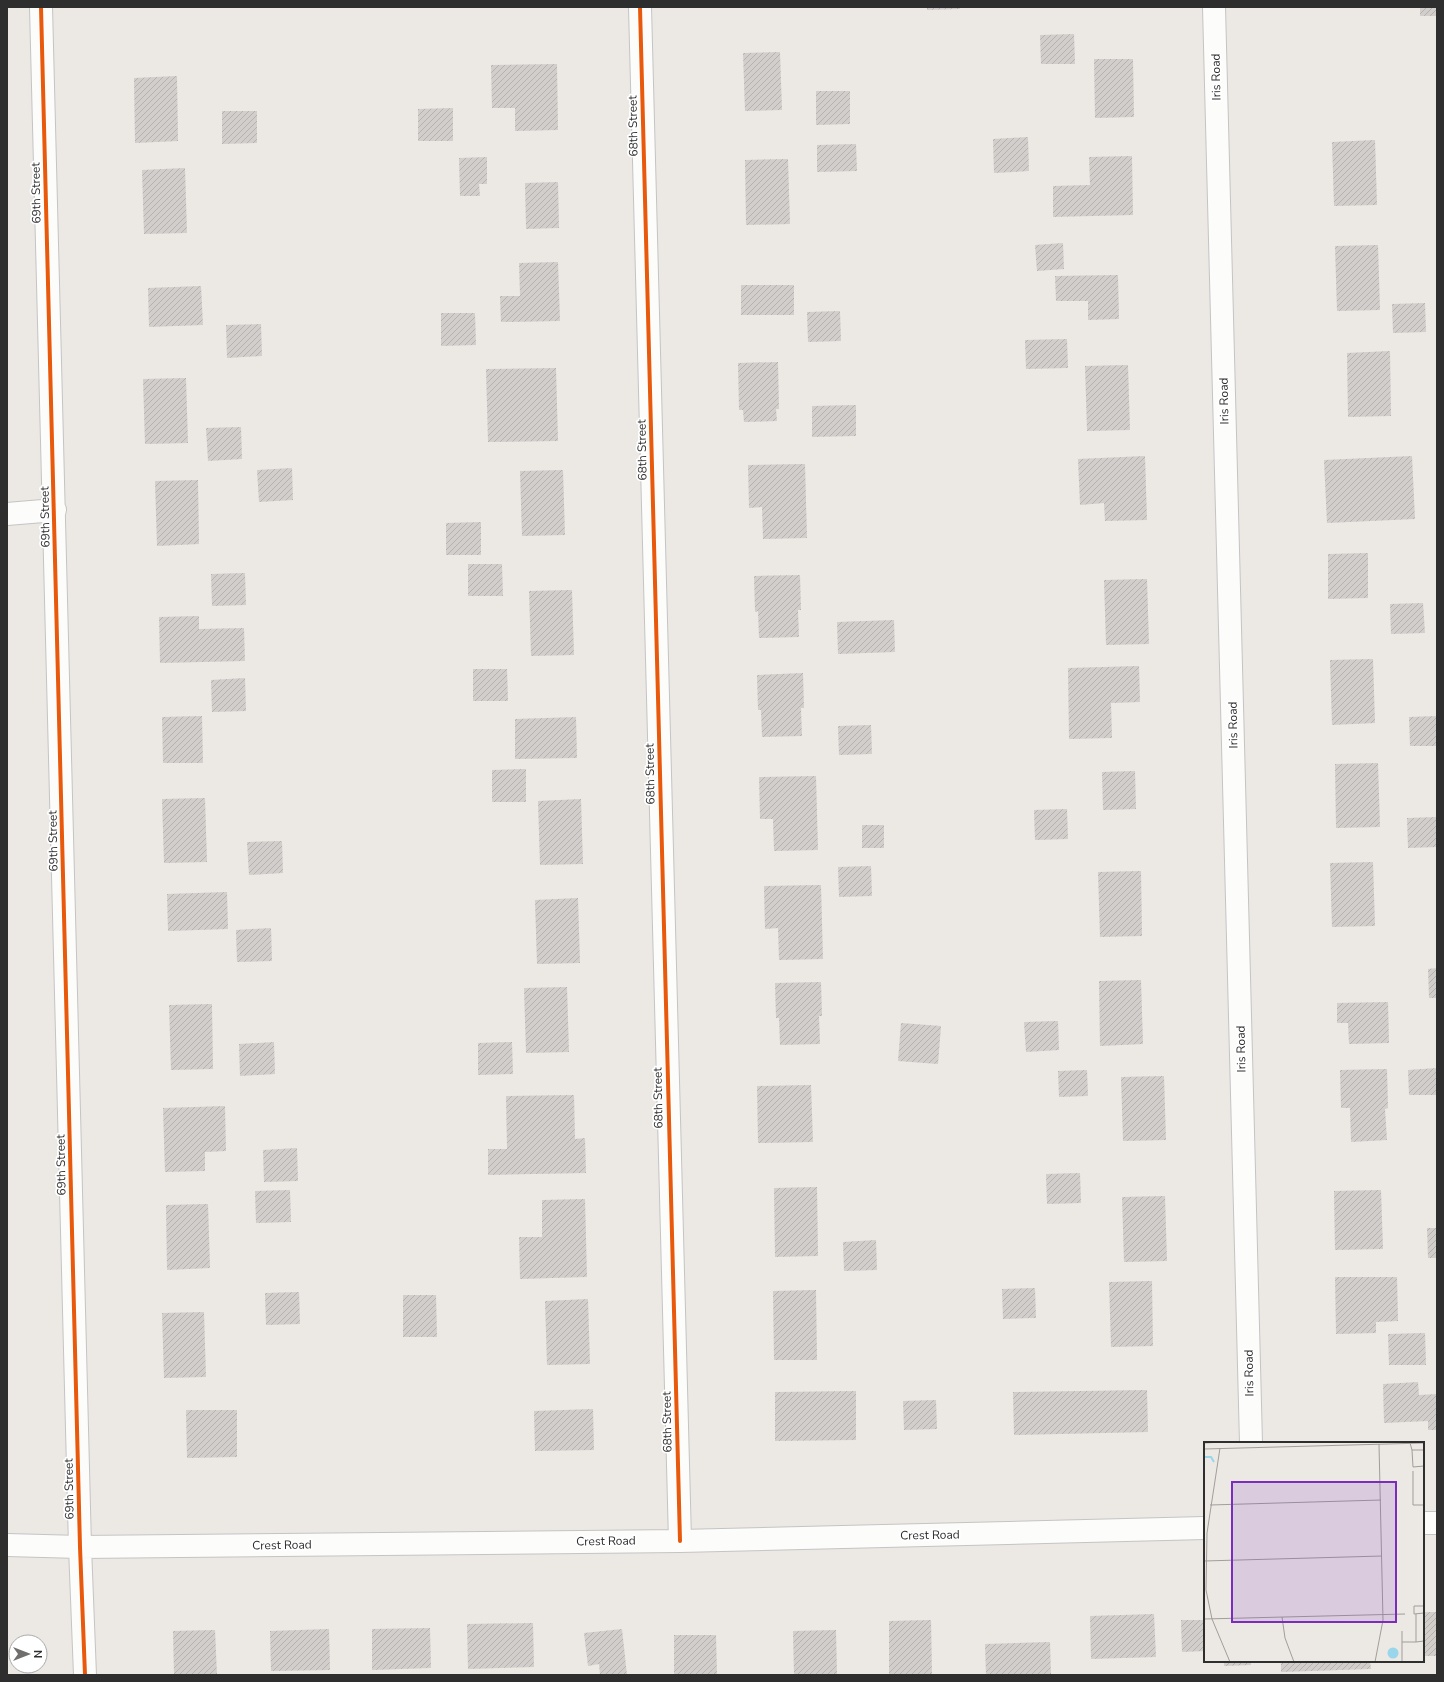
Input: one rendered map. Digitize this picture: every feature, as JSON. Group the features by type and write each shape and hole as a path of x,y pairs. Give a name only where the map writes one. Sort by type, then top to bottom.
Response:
{"street":[{"name":"69th Street","path":"41,7 80,1547 85,1675"},
{"name":"68th Street","path":"640,7 680,1541"},
{"name":"Iris Road","path":"1214,7 1251,1442"},
{"path":"7,514 54,510"},
{"path":"1424,1523 1437,1523"},
{"name":"Crest Road","path":"7,1545 80,1547 680,1541 1204,1528"}],"building":[{"path":"927,7 960,7 960,9 927,10"},
{"path":"1420,7 1437,7 1437,16 1420,16"},
{"path":"1074,34 1075,64 1041,64 1040,35"},
{"path":"780,52 782,110 745,111 743,53"},
{"path":"1094,59 1133,59 1134,117 1095,118"},
{"path":"557,64 558,130 515,131 515,108 492,108 491,65"},
{"path":"177,76 178,141 135,143 134,78"},
{"path":"816,91 850,91 850,124 816,125"},
{"path":"453,108 453,141 418,141 418,109"},
{"path":"222,111 257,111 257,143 222,144"},
{"path":"1028,137 1029,171 994,173 993,139"},
{"path":"1375,140 1377,205 1334,206 1332,142"},
{"path":"856,144 857,171 817,172 817,145"},
{"path":"1132,156 1133,215 1053,217 1053,186 1090,185 1089,157"},
{"path":"487,157 487,184 479,184 480,196 460,196 459,158"},
{"path":"788,159 790,224 746,225 745,160"},
{"path":"185,168 187,233 144,234 142,170"},
{"path":"558,182 559,228 526,229 525,183"},
{"path":"1063,243 1064,269 1037,271 1035,245"},
{"path":"1378,245 1380,310 1337,311 1335,246"},
{"path":"558,262 560,321 501,322 500,296 520,296 519,263"},
{"path":"1118,275 1119,319 1088,320 1088,301 1056,301 1055,276"},
{"path":"741,285 794,285 794,315 741,315"},
{"path":"201,286 203,325 149,327 148,288"},
{"path":"1425,303 1426,332 1393,333 1392,304"},
{"path":"840,311 841,341 808,342 807,312"},
{"path":"441,313 475,313 476,345 441,346"},
{"path":"261,324 262,356 227,358 226,325"},
{"path":"1067,339 1068,368 1026,369 1025,340"},
{"path":"1390,351 1391,416 1348,417 1347,353"},
{"path":"778,362 779,409 776,409 777,421 744,422 743,410 739,410 738,363"},
{"path":"1128,365 1130,430 1087,431 1085,366"},
{"path":"556,368 558,441 488,442 486,369"},
{"path":"186,378 188,443 145,444 143,379"},
{"path":"856,405 856,436 812,437 812,406"},
{"path":"241,427 242,459 208,461 206,428"},
{"path":"1145,456 1147,520 1105,521 1104,503 1080,505 1078,459"},
{"path":"1412,456 1415,519 1327,523 1324,460"},
{"path":"805,464 807,538 763,539 762,507 749,508 748,465"},
{"path":"292,468 293,500 259,502 257,470"},
{"path":"563,470 565,535 522,536 520,471"},
{"path":"198,480 199,544 157,546 155,481"},
{"path":"481,522 481,555 446,555 446,523"},
{"path":"1368,553 1368,598 1328,599 1328,554"},
{"path":"468,564 502,564 503,596 468,596"},
{"path":"245,573 246,605 212,606 211,574"},
{"path":"800,575 801,610 798,610 799,637 759,638 758,611 755,612 754,576"},
{"path":"1147,579 1149,644 1106,645 1104,580"},
{"path":"572,590 574,655 531,656 529,591"},
{"path":"1423,603 1425,633 1391,634 1390,604"},
{"path":"199,616 199,629 244,628 245,661 160,663 159,617"},
{"path":"894,620 895,652 838,654 837,622"},
{"path":"1373,659 1375,723 1332,725 1330,660"},
{"path":"1139,666 1140,702 1111,703 1112,738 1069,739 1068,668"},
{"path":"473,669 507,669 508,701 473,701"},
{"path":"803,673 804,708 801,708 802,736 762,737 761,710 758,710 757,675"},
{"path":"245,678 246,711 212,712 211,680"},
{"path":"202,716 203,763 163,763 162,717"},
{"path":"1437,716 1437,746 1410,746 1409,717"},
{"path":"576,717 577,758 515,759 515,719"},
{"path":"871,725 872,754 839,755 838,726"},
{"path":"1378,763 1380,827 1336,828 1335,764"},
{"path":"526,769 526,802 492,802 492,770"},
{"path":"1135,771 1136,809 1103,810 1102,772"},
{"path":"816,776 818,850 774,851 773,819 760,819 759,777"},
{"path":"205,798 207,862 164,863 162,799"},
{"path":"581,799 583,864 540,865 538,801"},
{"path":"1067,809 1068,839 1035,840 1034,810"},
{"path":"1437,817 1437,847 1408,848 1407,818"},
{"path":"862,825 884,825 884,848 862,848"},
{"path":"282,841 283,873 249,875 247,842"},
{"path":"1373,862 1375,926 1332,927 1330,863"},
{"path":"871,866 872,896 839,897 838,867"},
{"path":"1141,871 1142,936 1100,937 1098,872"},
{"path":"821,885 823,959 779,960 778,928 765,929 764,886"},
{"path":"227,892 228,929 168,931 167,894"},
{"path":"578,898 580,963 537,964 535,900"},
{"path":"271,928 272,961 237,962 236,930"},
{"path":"1437,968 1437,998 1429,998 1428,969"},
{"path":"1141,980 1143,1044 1100,1046 1099,981"},
{"path":"821,982 822,1016 819,1016 820,1044 780,1045 779,1018 776,1018 775,983"},
{"path":"567,987 569,1052 526,1053 524,988"},
{"path":"1388,1002 1389,1043 1349,1044 1348,1023 1337,1023 1337,1003"},
{"path":"212,1004 213,1069 171,1070 169,1005"},
{"path":"1058,1021 1059,1050 1026,1052 1024,1022"},
{"path":"901,1023 941,1026 938,1064 898,1061"},
{"path":"274,1042 275,1074 240,1076 239,1044"},
{"path":"512,1042 513,1074 478,1075 478,1043"},
{"path":"1437,1068 1437,1095 1409,1095 1408,1070"},
{"path":"1387,1069 1388,1108 1385,1109 1387,1140 1351,1142 1350,1108 1341,1108 1340,1070"},
{"path":"1087,1070 1088,1096 1059,1097 1058,1071"},
{"path":"1164,1076 1166,1140 1123,1141 1121,1077"},
{"path":"811,1085 813,1142 758,1143 757,1086"},
{"path":"574,1095 575,1139 585,1138 586,1173 488,1175 488,1149 507,1149 506,1096"},
{"path":"225,1106 226,1151 205,1152 205,1171 165,1172 163,1108"},
{"path":"297,1148 298,1181 264,1182 263,1150"},
{"path":"1080,1173 1081,1203 1047,1204 1046,1174"},
{"path":"817,1187 818,1256 775,1257 774,1188"},
{"path":"290,1190 291,1222 256,1223 255,1191"},
{"path":"1381,1190 1383,1249 1335,1250 1334,1191"},
{"path":"1165,1196 1167,1261 1124,1262 1122,1197"},
{"path":"585,1199 587,1277 520,1279 519,1237 542,1237 542,1200"},
{"path":"208,1204 210,1268 167,1270 166,1205"},
{"path":"1427,1228 1437,1228 1437,1258 1428,1258"},
{"path":"876,1240 877,1270 844,1271 843,1242"},
{"path":"1335,1277 1397,1277 1398,1321 1376,1322 1376,1333 1336,1334"},
{"path":"1152,1281 1153,1346 1111,1347 1109,1282"},
{"path":"1035,1288 1036,1318 1003,1319 1002,1289"},
{"path":"816,1290 817,1360 774,1360 773,1291"},
{"path":"299,1292 300,1324 266,1325 265,1293"},
{"path":"403,1295 436,1295 437,1337 403,1337"},
{"path":"588,1299 590,1364 547,1365 545,1301"},
{"path":"204,1312 206,1377 164,1378 162,1313"},
{"path":"1425,1333 1426,1365 1389,1365 1388,1334"},
{"path":"1418,1382 1419,1395 1437,1394 1437,1430 1428,1430 1428,1421 1384,1423 1383,1384"},
{"path":"1147,1390 1148,1432 1014,1435 1013,1392"},
{"path":"856,1391 856,1440 775,1441 775,1392"},
{"path":"936,1400 937,1429 904,1430 903,1401"},
{"path":"593,1409 594,1450 535,1451 534,1411"},
{"path":"186,1410 237,1410 237,1457 187,1458"},
{"path":"1424,1612 1437,1612 1437,1656 1424,1656"},
{"path":"1154,1614 1156,1657 1091,1659 1090,1616"},
{"path":"931,1620 932,1675 889,1675 889,1621"},
{"path":"1181,1620 1204,1620 1204,1651 1182,1652"},
{"path":"533,1623 534,1667 468,1669 467,1624"},
{"path":"430,1628 431,1668 372,1670 372,1629"},
{"path":"329,1629 330,1670 271,1671 270,1631"},
{"path":"622,1629 627,1675 600,1675 599,1664 588,1666 584,1633"},
{"path":"215,1630 217,1675 174,1675 173,1631"},
{"path":"836,1630 837,1675 794,1675 793,1631"},
{"path":"674,1635 716,1635 717,1675 674,1675"},
{"path":"1050,1642 1051,1675 986,1675 985,1644"},
{"path":"1224,1662 1251,1662 1251,1665 1224,1666"},
{"path":"1281,1662 1370,1662 1371,1669 1281,1672"}],"cycle path":[{"path":"41,7 80,1547 85,1675"},
{"path":"640,7 680,1541"}]}
